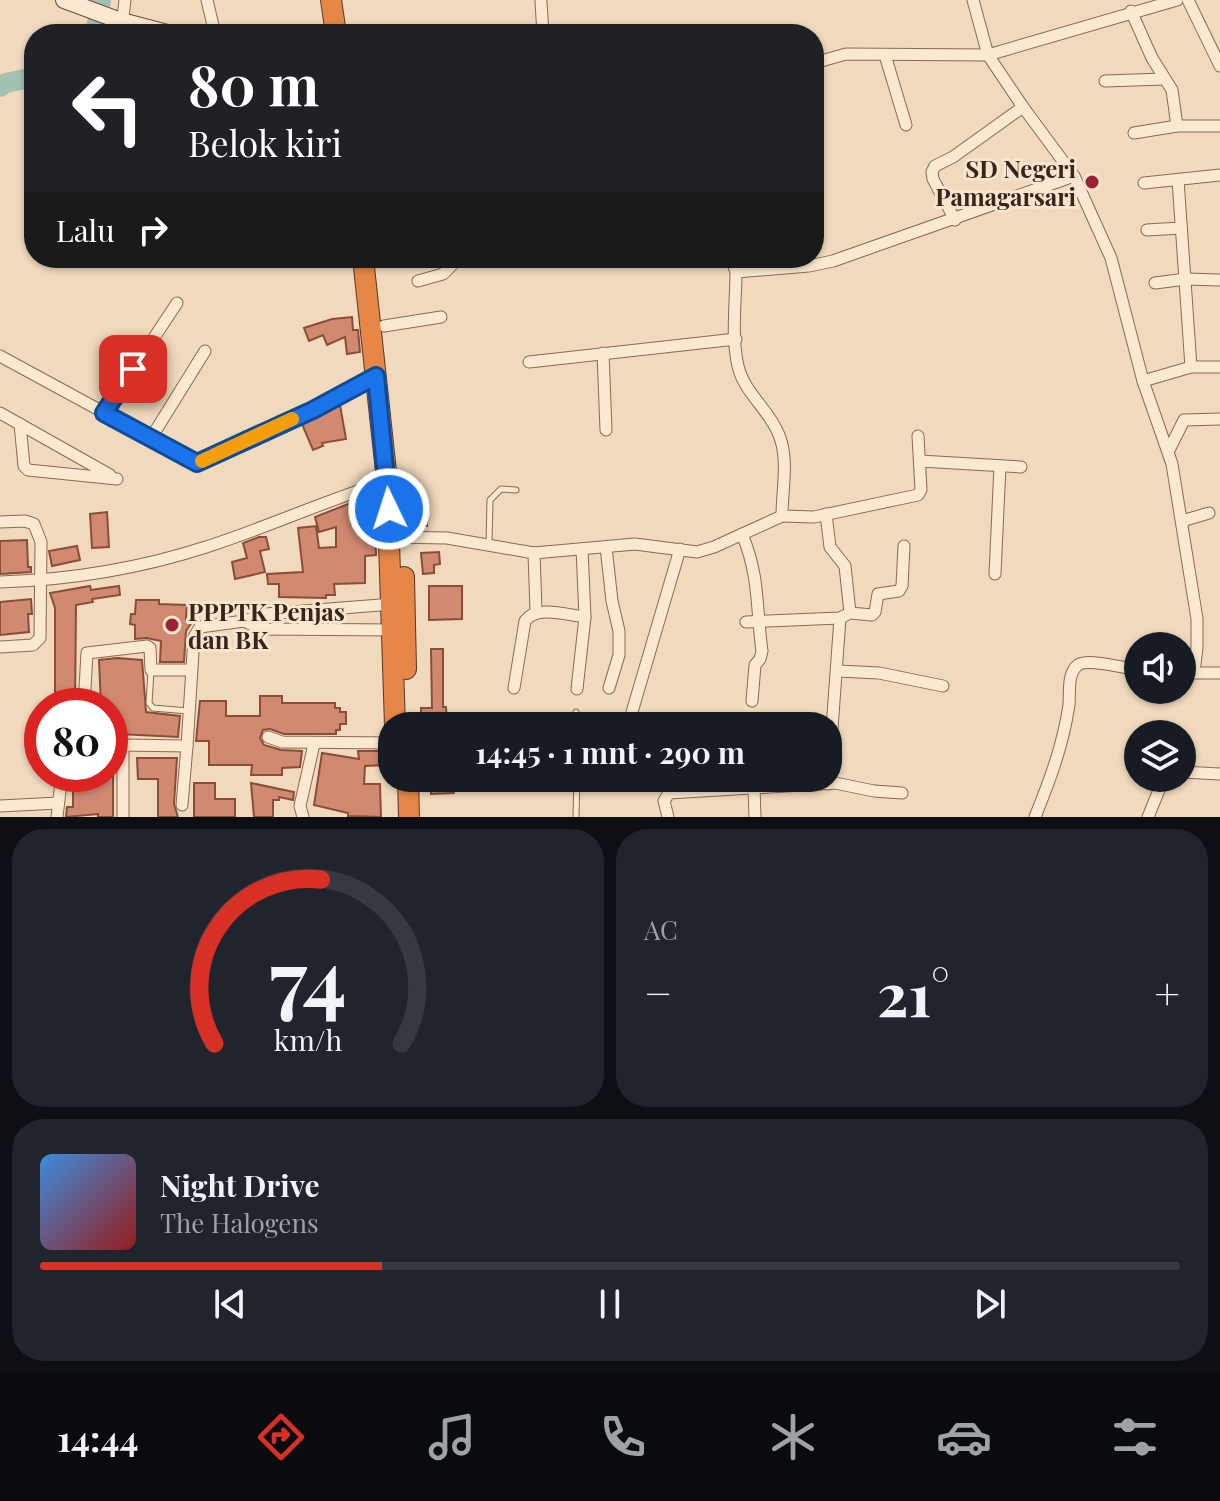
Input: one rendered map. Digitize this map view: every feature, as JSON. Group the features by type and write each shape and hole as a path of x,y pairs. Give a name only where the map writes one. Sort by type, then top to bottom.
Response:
{"highway":[{"path":"331,0 335,24"},
{"path":"344,0 347,24"},
{"path":"367,268 384,326 397,538 398,629 406,712"},
{"path":"375,268 376,376 392,480"},
{"path":"395,712 398,629"},
{"path":"395,792 395,817"},
{"path":"408,792 409,817"}],"main road":[{"path":"64,0 118,24"}],"street":[{"path":"120,24 125,0"},
{"path":"207,0 213,24"},
{"path":"973,0 988,55 1074,176 1111,258 1143,381 1169,450 1197,619 1196,651"},
{"path":"824,60 846,54 988,55 1137,7 1177,0"},
{"path":"1188,0 1220,66"},
{"path":"541,2 542,24"},
{"path":"1137,7 1164,79 1172,90 1177,126"},
{"path":"885,55 906,125"},
{"path":"1105,81 1164,79"},
{"path":"955,220 933,179 935,166 953,157 1023,107"},
{"path":"1134,133 1177,126 1220,126"},
{"path":"1144,183 1220,175"},
{"path":"824,263 955,220 1074,176"},
{"path":"1178,180 1191,367"},
{"path":"1147,230 1181,228"},
{"path":"418,281 443,274 449,268"},
{"path":"735,268 738,366 746,386 766,410 782,444 782,516"},
{"path":"736,272 785,268"},
{"path":"1155,283 1186,279 1220,280"},
{"path":"104,413 177,303"},
{"path":"384,326 441,317"},
{"path":"529,362 736,339"},
{"path":"151,438 205,351"},
{"path":"603,353 606,430"},
{"path":"0,356 197,463 313,410 376,376"},
{"path":"1143,381 1191,367 1220,367"},
{"path":"0,413 20,424 117,479 28,470 24,466 20,424"},
{"path":"1169,450 1184,420 1220,419"},
{"path":"397,538 447,538 534,553 635,544 705,551 782,516 814,517 918,495 921,490 918,436"},
{"path":"920,461 1021,467"},
{"path":"995,574 1000,466"},
{"path":"0,582 40,581 128,566 204,548 392,480"},
{"path":"1182,521 1209,513"},
{"path":"826,514 830,547 845,566 845,616 834,712"},
{"path":"0,522 25,521 34,524 41,542 38,641 33,645 0,647"},
{"path":"742,534 752,559 762,651 755,665 752,701"},
{"path":"746,622 872,615 878,594 899,591 902,586 904,546"},
{"path":"606,547 619,631 619,655 609,688"},
{"path":"577,689 585,617 582,549"},
{"path":"632,712 680,549"},
{"path":"534,553 536,611"},
{"path":"182,805 194,637 200,627 244,621 265,614 397,603"},
{"path":"514,688 525,621 536,611 585,617"},
{"path":"285,630 287,614"},
{"path":"244,621 261,629 398,629"},
{"path":"85,688 87,653 147,646 150,648 151,670 191,670"},
{"path":"1035,817 1060,751 1074,666 1084,661 1124,668"},
{"path":"838,671 879,673 943,686"},
{"path":"1196,673 1220,673"},
{"path":"268,737 282,742 314,744 378,743"},
{"path":"303,817 300,806 314,744"},
{"path":"128,745 187,746"},
{"path":"1196,773 1220,774"},
{"path":"842,783 874,791 902,793"},
{"path":"57,817 60,792"},
{"path":"123,792 123,817"},
{"path":"668,817 665,796 686,792"},
{"path":"754,792 755,817"},
{"path":"1148,817 1158,792"},
{"path":"0,806 58,803"}],"lane":[{"path":"489,544 490,500 501,489 516,490"},
{"path":"151,670 149,703 153,708 189,711"},
{"path":"576,817 577,792"}],"building":[{"path":"352,317 353,330 358,330 360,352 347,354 345,337 327,345 323,335 309,341 304,328 332,319"},
{"path":"340,405 346,439 322,443 323,446 313,450 302,424"},
{"path":"374,494 376,555 365,556 365,583 334,584 335,595 326,595 326,598 279,597 279,584 268,584 267,574 303,572 298,528 316,526 319,548 336,547 336,527 319,532 315,517"},
{"path":"107,512 109,547 92,548 90,514"},
{"path":"427,516 427,526 405,526 405,517"},
{"path":"266,537 269,549 260,551 265,572 235,579 232,562 247,558 243,543"},
{"path":"27,540 31,572 0,574 0,541"},
{"path":"77,546 80,560 52,566 49,551"},
{"path":"439,552 440,564 434,565 434,573 423,574 421,553"},
{"path":"90,586 91,590 119,586 120,595 76,605 75,688 55,688 55,608 50,593"},
{"path":"429,586 462,586 462,619 429,620"},
{"path":"31,599 29,632 0,635 0,602"},
{"path":"136,600 187,605 186,619 194,619 186,631 184,662 160,662 161,641 135,639 135,625 130,624 131,614 135,614"},
{"path":"431,649 443,649 443,707 446,707 446,712 421,712 421,708 432,708"},
{"path":"99,660 142,660 146,712 180,716 178,737 128,734 128,688 100,688"},
{"path":"260,696 282,696 282,703 335,703 335,708 346,712 346,724 340,724 336,734 284,734 263,730 260,738 264,745 302,751 300,767 282,768 282,775 251,775 252,765 209,765 209,741 196,741 200,701 226,701 226,716 260,716"},
{"path":"358,751 378,751 378,765 365,766 364,784 378,784 381,817 348,816 348,813 314,805 322,753 359,759"},
{"path":"137,758 177,758 174,804 178,817 158,817 158,779 138,779"},
{"path":"194,783 215,783 215,799 235,799 235,817 194,817"},
{"path":"251,783 294,792 293,800 279,797 279,800 273,800 273,817 254,817"},
{"path":"73,792 113,792 113,817 98,817 98,814 66,817 67,807 73,807"}],"waterway":[{"path":"97,24 101,0"},
{"path":"0,87 24,79"}],"slow traffic":[{"path":"202,461 292,419"}],"place":[{"name":"SD Negeri Pamagarsari","path":"1092,182"},
{"name":"PPPTK Penjas dan BK","path":"172,625"}],"route":[{"path":"133,369 104,413 197,463 313,410 376,376 389,509"}]}
